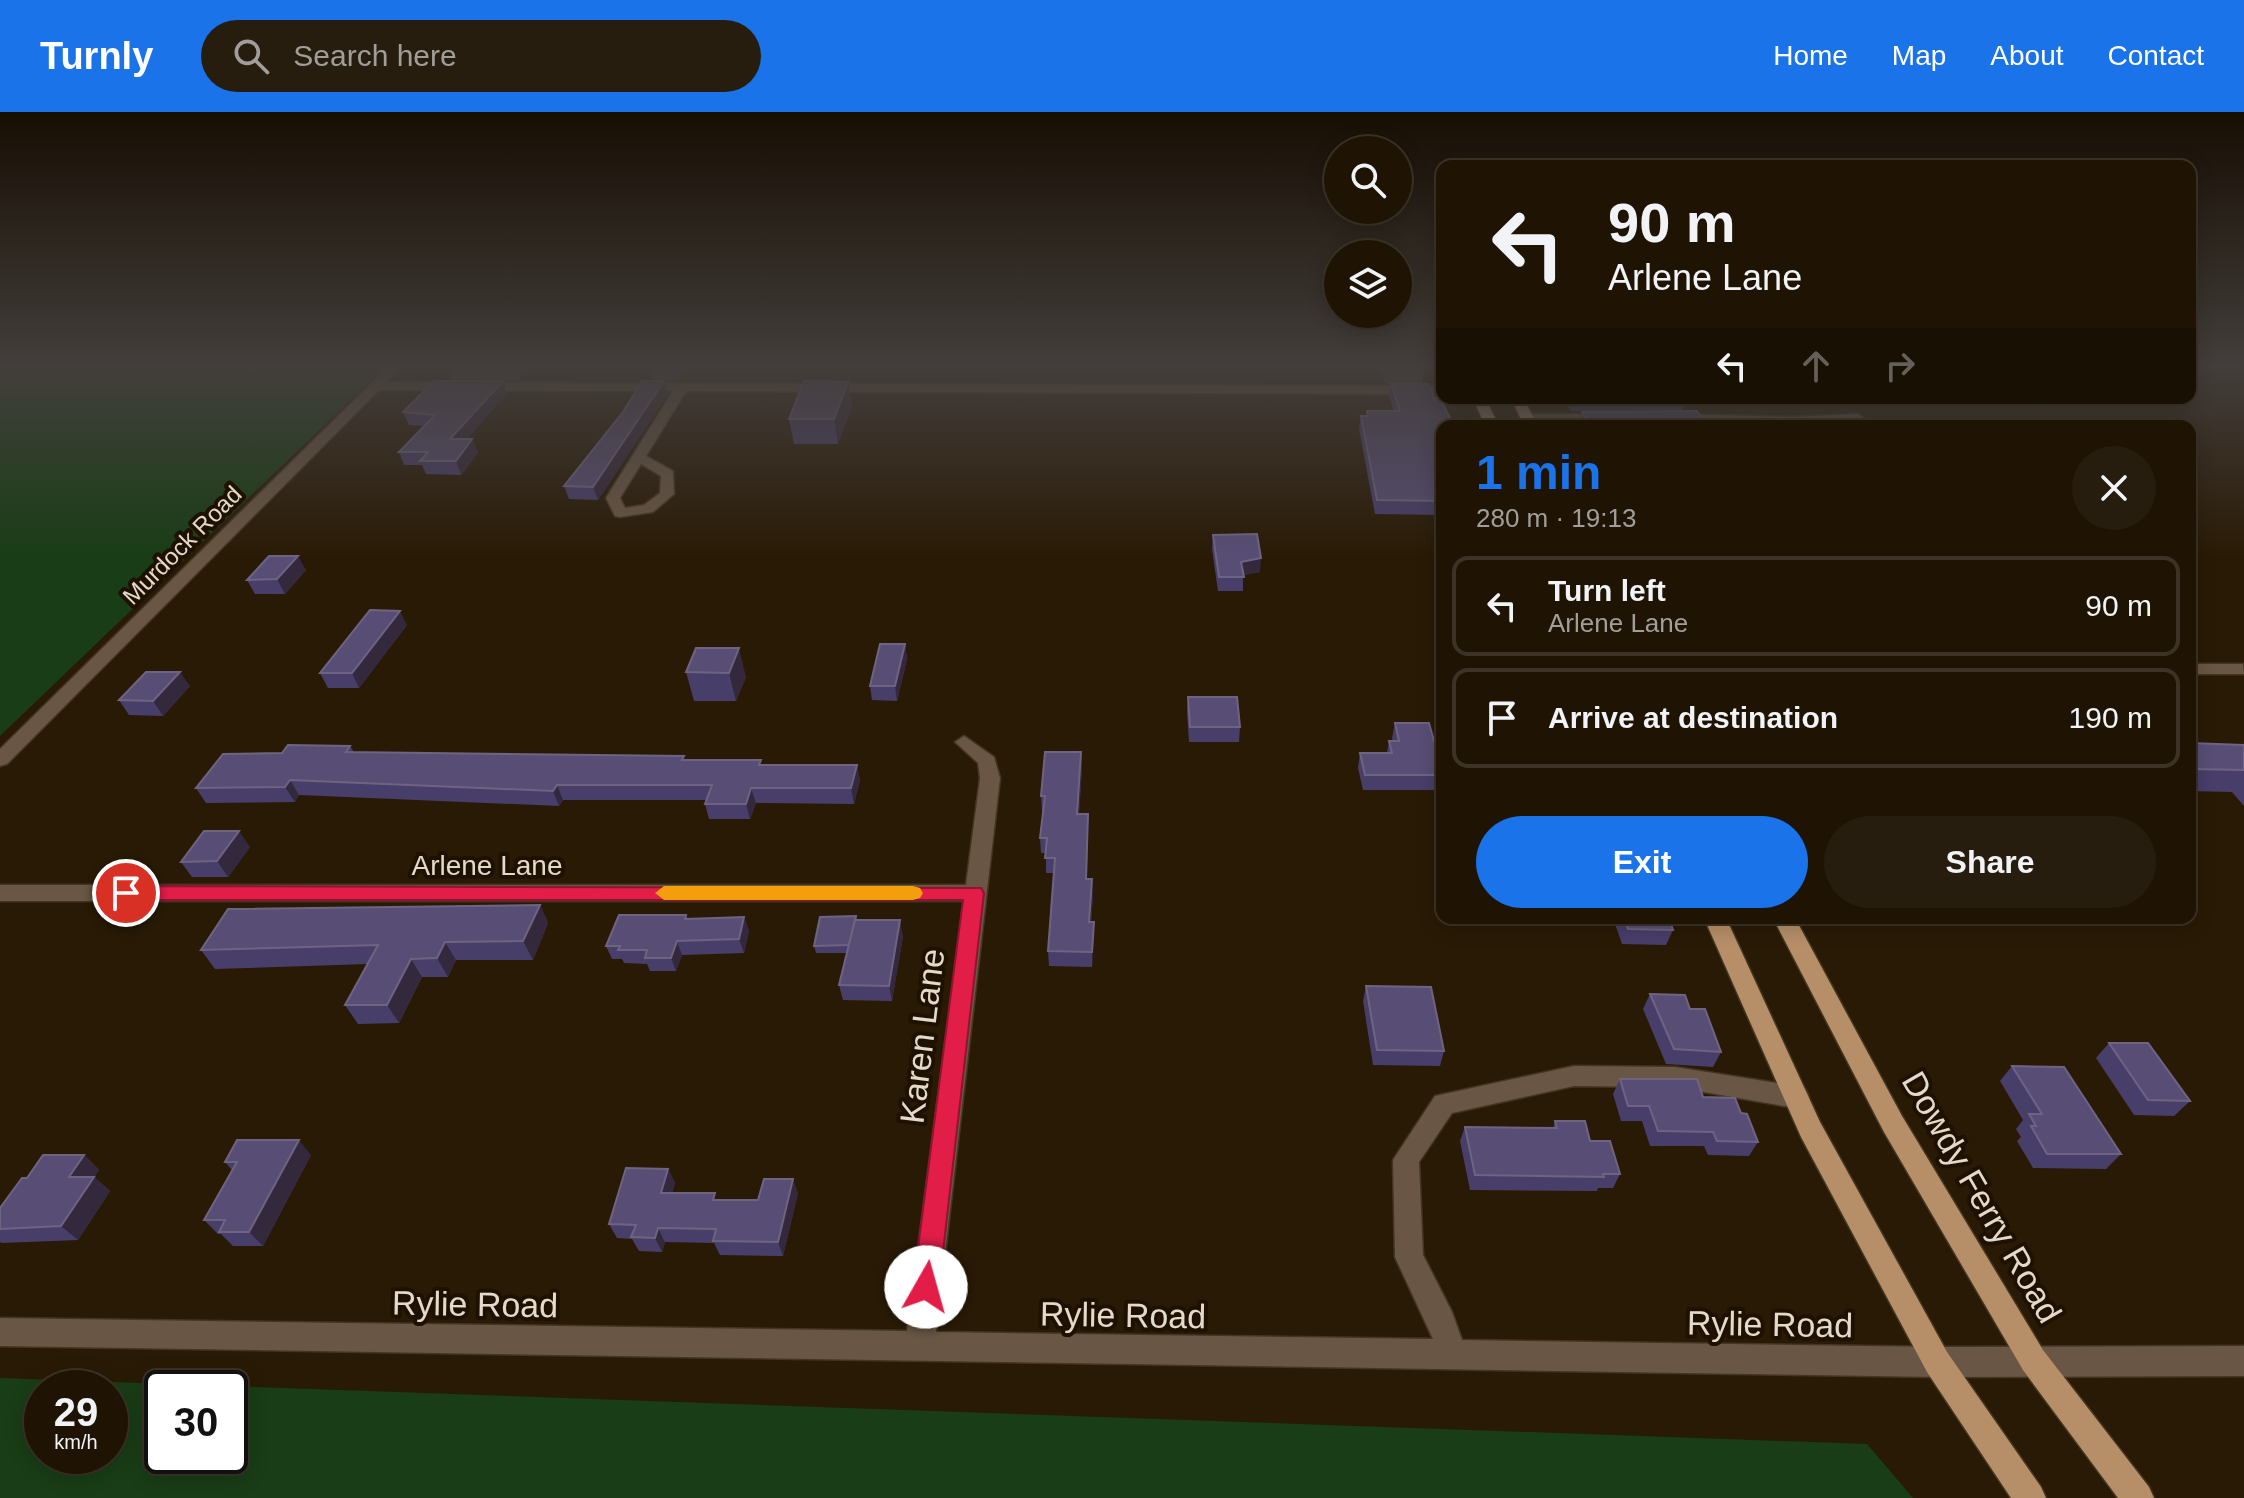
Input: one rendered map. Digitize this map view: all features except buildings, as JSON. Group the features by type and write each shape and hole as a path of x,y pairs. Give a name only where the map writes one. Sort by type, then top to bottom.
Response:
{"main road":[{"path":"1718,924 1796,1097 1937,1362 2030,1498"},
{"name":"Dowdy Ferry Road","path":"1787,924 1893,1124 2033,1360 2138,1498"}],"street":[{"name":"Murdock Road","path":"0,760 334,429"},
{"path":"640,458 657,429"},
{"path":"2196,669 2243,669"},
{"name":"Karen Lane","path":"919,1348 990,778 987,761 964,742"},
{"name":"Arlene Lane","path":"0,893 974,893"},
{"path":"1452,1355 1442,1322 1409,1257 1406,1188 1406,1160 1444,1104 1574,1076 1675,1077 1796,1097"},
{"name":"Rylie Road","path":"0,1332 1937,1362 2244,1361"}],"green space":[{"path":"0,429 321,429 0,736"},
{"path":"0,1378 24,1379 24,1474 128,1474 128,1383 144,1383 144,1474 248,1474 248,1387 1867,1444 1913,1498 0,1498"}],"slow traffic":[{"path":"664,893 913,893"}],"route":[{"path":"126,893 974,893 926,1287"}]}
